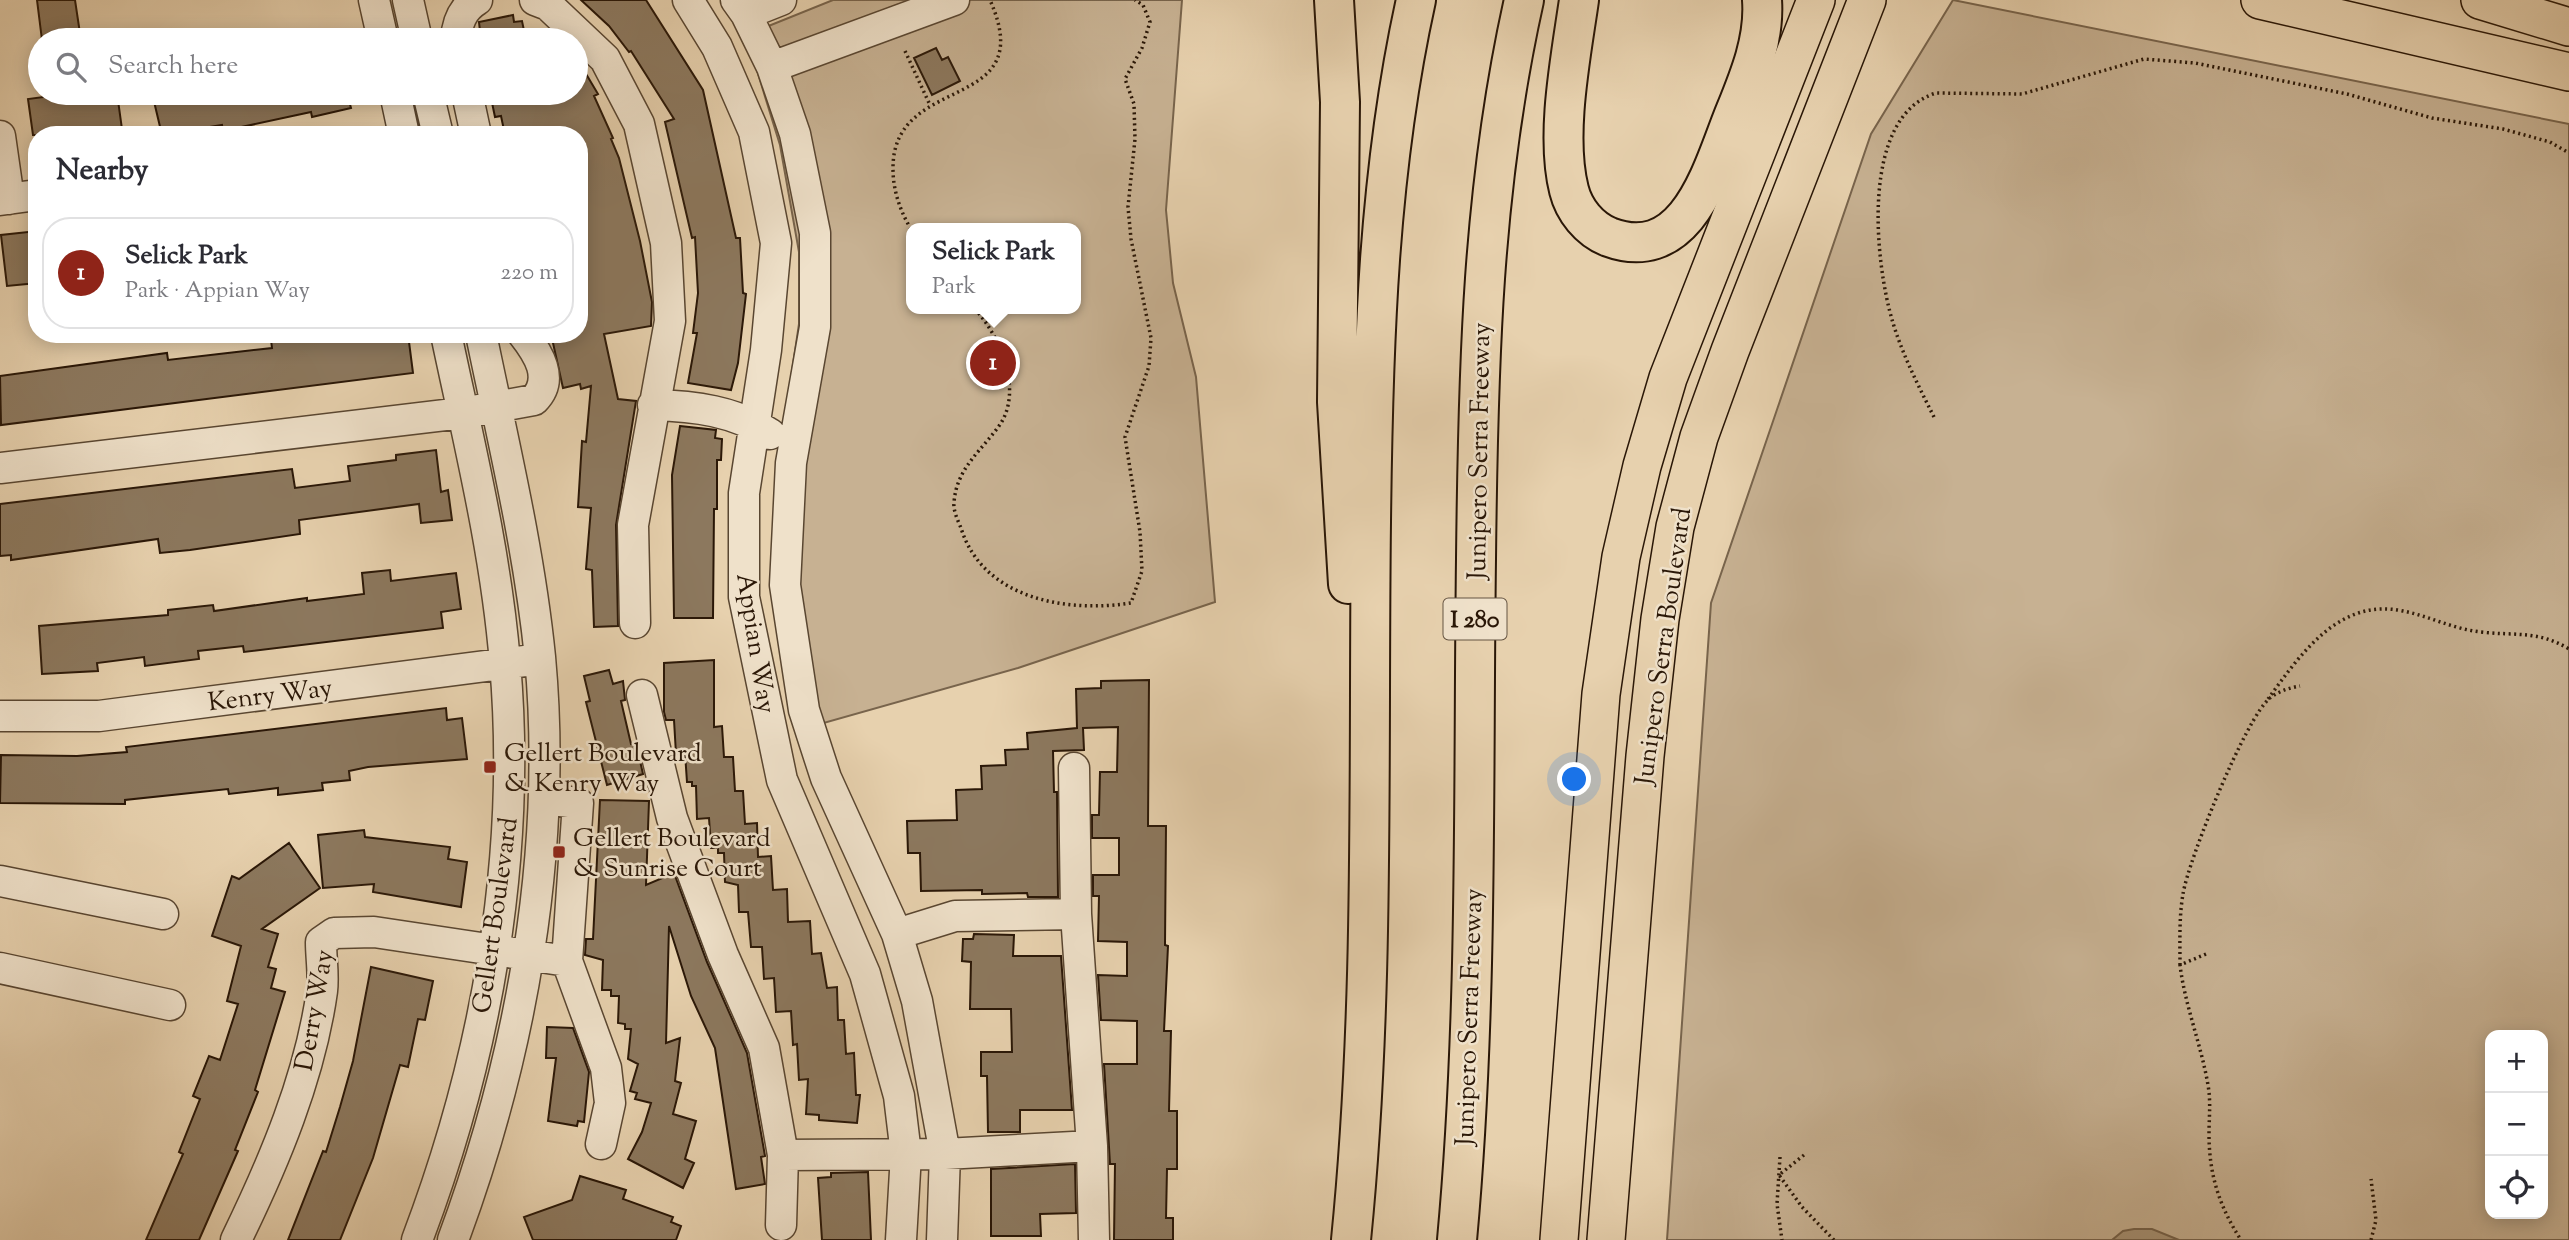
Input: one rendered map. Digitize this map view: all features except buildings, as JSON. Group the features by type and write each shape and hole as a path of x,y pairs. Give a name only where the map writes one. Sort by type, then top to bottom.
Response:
{"highway":[{"path":"1334,0 1340,102 1338,453 1367,812"},
{"path":"1351,1240 1362,1093 1372,391 1377,286 1389,156 1416,0"},
{"name":"Junipero Serra Freeway","path":"1457,1240 1469,1044 1481,298 1498,146 1524,0"},
{"path":"1578,0 1566,111 1566,159 1570,193 1579,213 1595,229 1616,239 1637,242 1664,235 1679,225 1702,192 1752,70 1761,30 1762,0"}],"main road":[{"name":"Junipero Serra Boulevard","path":"1559,1240 1600,705 1621,557 1642,466 1668,378 1816,0"},
{"name":"Junipero Serra Boulevard","path":"1606,1240 1645,756 1660,619 1675,527 1714,393 1867,0"},
{"path":"1815,134 1887,0"},
{"path":"2260,0 2569,72"},
{"path":"2480,0 2569,27"}],"street":[{"path":"374,0 380,28"},
{"path":"408,0 414,28"},
{"path":"457,28 458,21 468,6 477,0"},
{"path":"535,0 548,5 572,28"},
{"name":"Appian Way","path":"688,0 716,47 754,132 776,243 771,305 744,493 744,597 761,690 782,780 865,974 899,1096 906,1154 901,1240"},
{"path":"741,7 781,0"},
{"path":"772,68 954,0"},
{"name":"Appian Way","path":"741,7 772,68 795,134 815,233 815,327 791,463 785,569 785,585 804,710 825,778 897,934 918,1001 944,1154 942,1240"},
{"path":"588,43 605,59 639,124 666,243 670,321 633,525 635,622"},
{"path":"398,105 402,126"},
{"path":"431,105 436,126"},
{"path":"470,105 475,126"},
{"path":"0,136 15,198"},
{"name":"Gellert Boulevard","path":"417,1240 459,1115 477,1040 494,948 509,810 506,664 497,586 448,343"},
{"name":"Gellert Boulevard","path":"453,1240 491,1124 510,1048 527,953 544,799 540,659 530,581 483,343"},
{"path":"0,468 462,413 534,400 542,392 545,381 540,359 529,343"},
{"path":"653,405 685,406 735,415 772,436 776,450 770,545 773,559 785,569"},
{"name":"Kenry Way","path":"0,716 99,716 540,659"},
{"path":"642,695 672,818 723,955 764,1048 783,1155 781,1225"},
{"path":"1074,768 1076,914 1092,1146 1094,1240"},
{"path":"544,799 578,803 567,961 606,1068 610,1103 601,1144"},
{"path":"0,881 163,914"},
{"path":"897,934 955,916 1076,914"},
{"name":"Derry Way","path":"236,1240 274,1159 304,1070 322,989 321,942 334,933 374,932 494,948"},
{"path":"494,948 567,961"},
{"path":"0,968 170,1005"},
{"path":"783,1155 944,1154 1092,1146"}],"path":[{"path":"907,223 893,182 892,153 904,125 930,105 986,77 999,59 1001,37 998,18 990,0"},
{"path":"979,314 988,324 1005,356 1010,391 1001,424 961,472 953,504 966,546 1010,590 1036,599 1105,607 1130,603 1142,571 1140,532 1125,437 1149,366 1151,338 1130,239 1128,207 1135,139 1134,104 1125,79 1142,48 1150,22 1143,5 1135,0"},
{"path":"905,51 930,105"},
{"path":"1934,417 1892,322 1883,272 1877,200 1881,171 1899,124 1924,96 1936,93 2022,94 2144,59 2195,63 2347,94 2432,118 2503,130 2550,142 2569,153"},
{"path":"2241,1240 2217,1196 2210,1168 2210,1098 2197,1031 2186,1003 2180,965 2183,892 2219,793 2250,727 2303,649 2325,630 2351,616 2379,608 2403,611 2482,632 2535,635 2569,649"},
{"path":"2268,699 2283,690 2300,686"},
{"path":"2180,965 2206,954"},
{"path":"1779,1175 1804,1155"},
{"path":"1780,1157 1777,1205 1782,1240"},
{"path":"1779,1175 1802,1207 1834,1240"},
{"path":"2371,1179 2376,1220 2371,1240"}],"shaded area":[{"path":"833,0 1182,0 1166,210 1173,283 1196,377 1215,602 1018,668 799,730 785,418 799,324 799,252 780,145 746,35"},
{"path":"1953,0 2569,124 2569,1240 1667,1240 1711,603 1871,134"},
{"path":"2152,1229 2179,1240 2112,1240 2123,1231"}],"place":[{"name":"Selick Park","path":"993,363"},
{"name":"Gellert Boulevard & Kenry Way","path":"490,767"},
{"name":"Gellert Boulevard & Sunrise Court","path":"559,852"}]}
